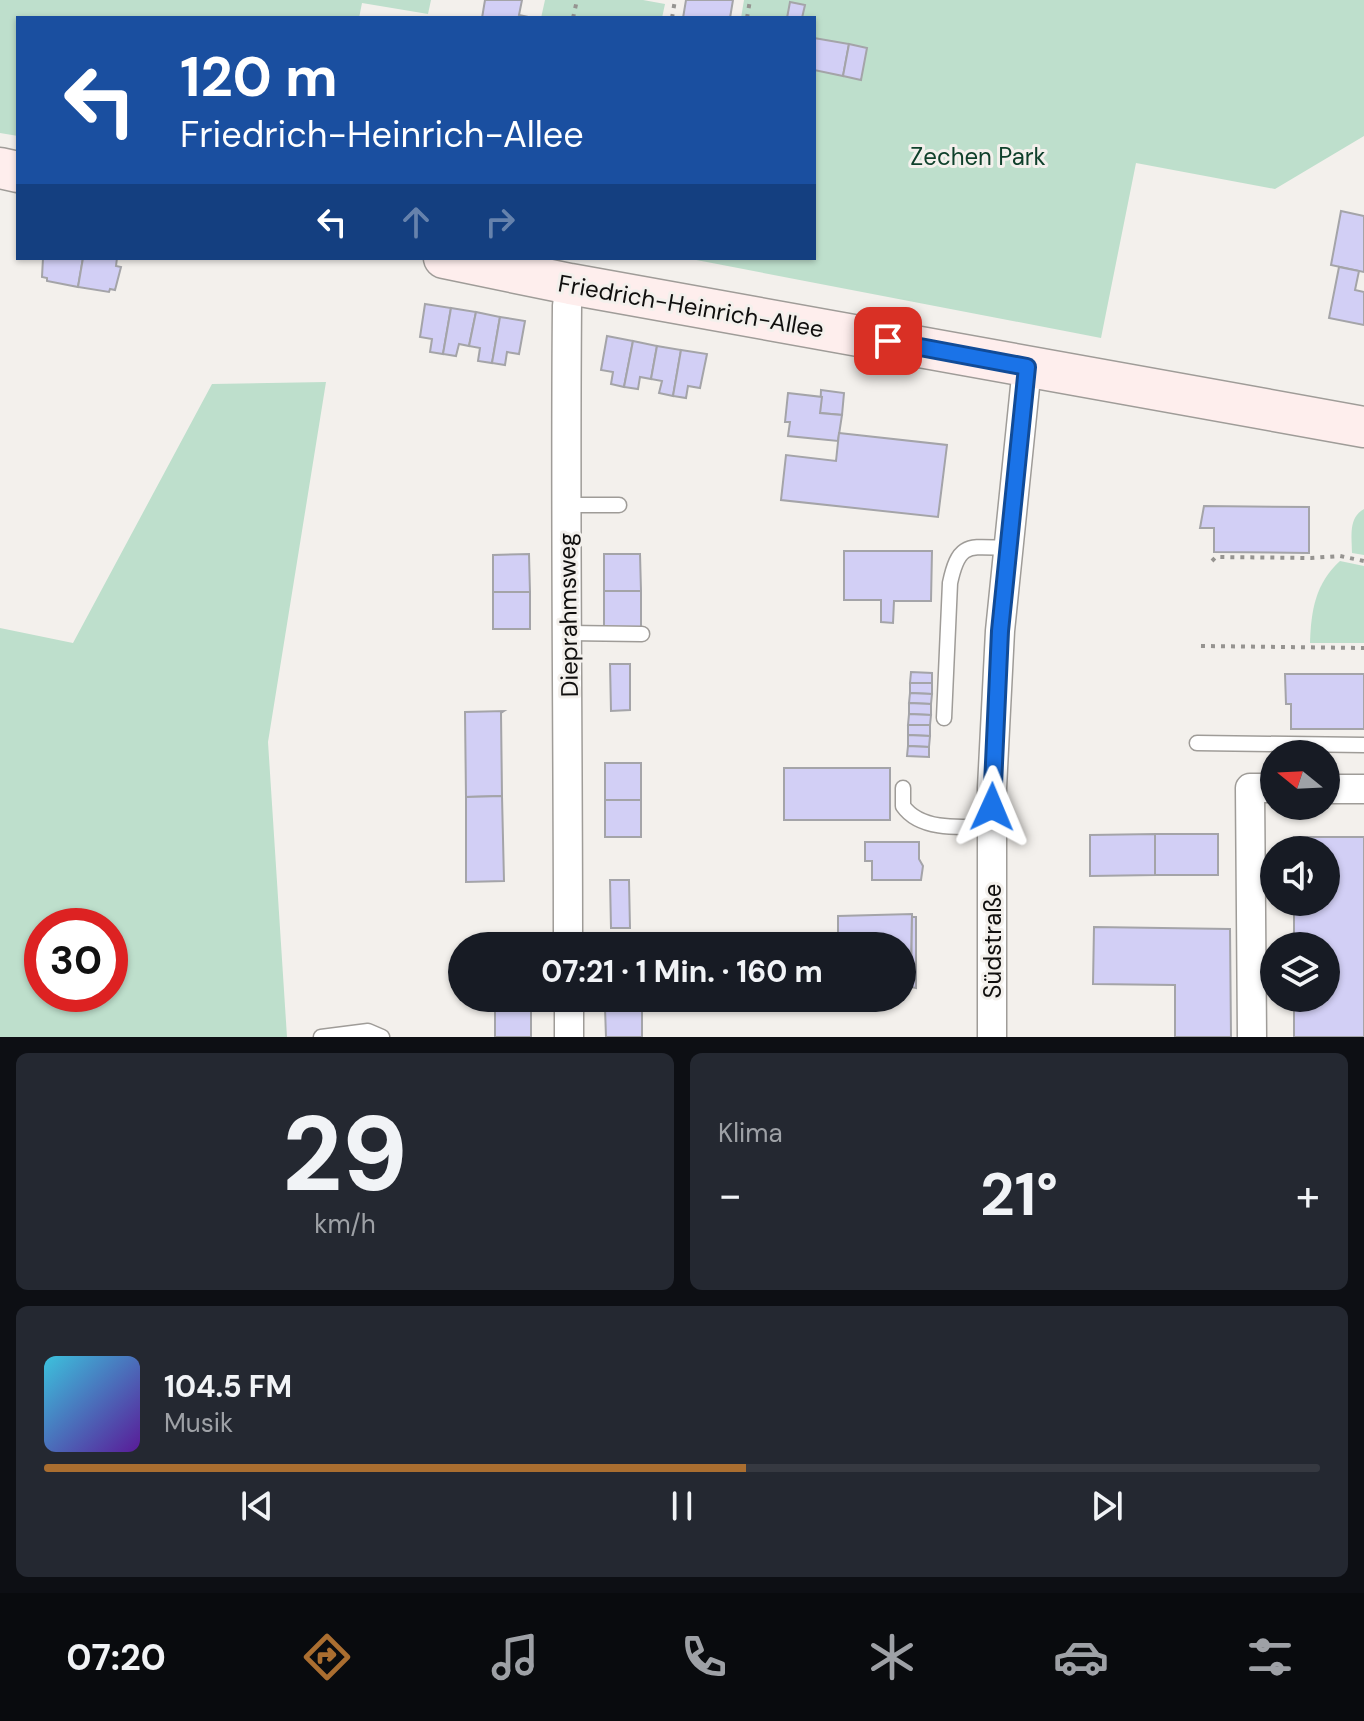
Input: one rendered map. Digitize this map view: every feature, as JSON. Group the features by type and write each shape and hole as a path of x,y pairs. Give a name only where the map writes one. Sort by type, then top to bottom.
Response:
{"main road":[{"name":"Friedrich-Heinrich-Allee","path":"454,260 570,284 1364,427"}],"street":[{"name":"Dieprahmsweg","path":"568,932 567,306 570,284"},
{"name":"Südstraße","path":"992,1037 992,826 1000,631 1027,367"},
{"path":"1252,1037 1250,788 1260,788"},
{"path":"1340,789 1364,789"},
{"path":"569,1012 569,1037"}],"lane":[{"path":"567,505 619,505"},
{"path":"944,718 950,583 955,562 963,549 969,547 1007,548"},
{"path":"568,633 642,634"},
{"path":"1197,743 1364,745"},
{"path":"903,788 903,806 916,819 960,827 992,826"},
{"path":"321,1037 368,1031 382,1037"}],"path":[{"path":"1212,561 1216,557 1340,556 1364,561"},
{"path":"1201,646 1364,648"}],"green space":[{"path":"0,0 431,0 428,14 362,3 359,16 16,16 16,136 0,133"},
{"path":"545,0 643,0 665,4 662,16 541,16"},
{"name":"Zechen Park","path":"744,0 1364,0 1364,136 1275,189 1136,163 1101,338 696,260 816,260 816,16 741,16"},
{"path":"326,382 268,742 287,1037 0,1037 0,628 73,643 212,384"},
{"path":"1364,509 1364,555 1352,553 1352,534 1355,517"},
{"path":"1340,561 1364,566 1364,643 1310,643 1316,599 1325,579"}],"building":[{"path":"485,0 522,0 519,15 524,16 482,16"},
{"path":"686,0 733,0 730,16 683,16"},
{"path":"790,2 805,5 802,16 787,16"},
{"path":"816,38 849,44 843,76 816,70"},
{"path":"849,44 867,48 861,80 843,76"},
{"path":"1341,211 1364,216 1364,272 1331,265"},
{"path":"43,260 83,260 78,287 47,281 42,277"},
{"path":"83,260 117,260 116,266 121,267 115,290 110,289 109,292 78,287"},
{"path":"1339,267 1359,271 1355,290 1364,292 1364,325 1329,318"},
{"path":"425,304 451,308 443,354 430,352 432,339 420,337"},
{"path":"451,308 476,312 469,346 459,344 456,356 443,354"},
{"path":"476,312 500,317 492,363 478,361 480,348 469,346"},
{"path":"500,317 525,321 519,354 507,352 505,365 492,363"},
{"path":"607,336 633,341 624,387 611,384 613,372 601,370"},
{"path":"633,341 657,346 651,379 640,377 638,389 624,387"},
{"path":"657,346 681,350 673,396 659,393 662,381 651,379"},
{"path":"681,350 707,354 700,388 688,386 686,398 673,396"},
{"path":"821,390 844,393 842,415 820,413"},
{"path":"788,393 822,397 820,413 842,415 838,441 788,436 790,422 785,422"},
{"path":"839,433 947,445 938,517 781,500 786,455 836,461"},
{"path":"1204,506 1309,507 1309,553 1214,552 1214,528 1200,528"},
{"path":"844,551 932,551 931,601 894,601 893,623 881,622 881,600 844,600"},
{"path":"529,554 530,592 493,592 493,555"},
{"path":"604,554 640,554 641,591 604,591"},
{"path":"604,591 641,591 641,628 604,628"},
{"path":"493,592 530,592 530,629 493,629"},
{"path":"610,664 630,664 630,710 611,711"},
{"path":"911,672 932,673 932,683 910,683"},
{"path":"1285,674 1364,674 1364,729 1291,729 1291,704 1286,704"},
{"path":"910,683 932,683 932,694 910,693"},
{"path":"910,693 932,694 931,704 909,703"},
{"path":"909,703 931,704 931,715 909,714"},
{"path":"504,711 501,713 502,796 466,797 465,712"},
{"path":"909,714 931,715 930,725 908,725"},
{"path":"908,725 930,725 930,736 908,735"},
{"path":"908,735 930,736 929,747 908,746"},
{"path":"908,746 929,747 929,757 907,756"},
{"path":"605,763 641,763 641,800 605,800"},
{"path":"784,768 890,768 890,820 784,820"},
{"path":"502,796 504,881 466,882 466,797"},
{"path":"605,800 641,800 641,837 605,837"},
{"path":"1155,834 1155,875 1090,876 1090,835"},
{"path":"1155,834 1218,834 1218,875 1155,875"},
{"path":"1340,837 1364,837 1364,1037 1294,1037 1294,1012 1340,1012 1340,932 1294,932 1294,916 1340,916"},
{"path":"865,842 919,842 919,859 923,866 921,880 872,880 872,861 865,861"},
{"path":"610,880 629,880 630,928 611,928"},
{"path":"912,914 912,932 838,932 838,916"},
{"path":"912,917 916,917 916,932 912,932"},
{"path":"1094,927 1230,929 1231,1037 1175,1037 1175,985 1093,984"},
{"path":"495,1012 531,1012 531,1037 495,1037"},
{"path":"605,1012 642,1012 642,1037 606,1037"}],"route":[{"path":"888,341 1027,367 1000,631 992,807"}]}
